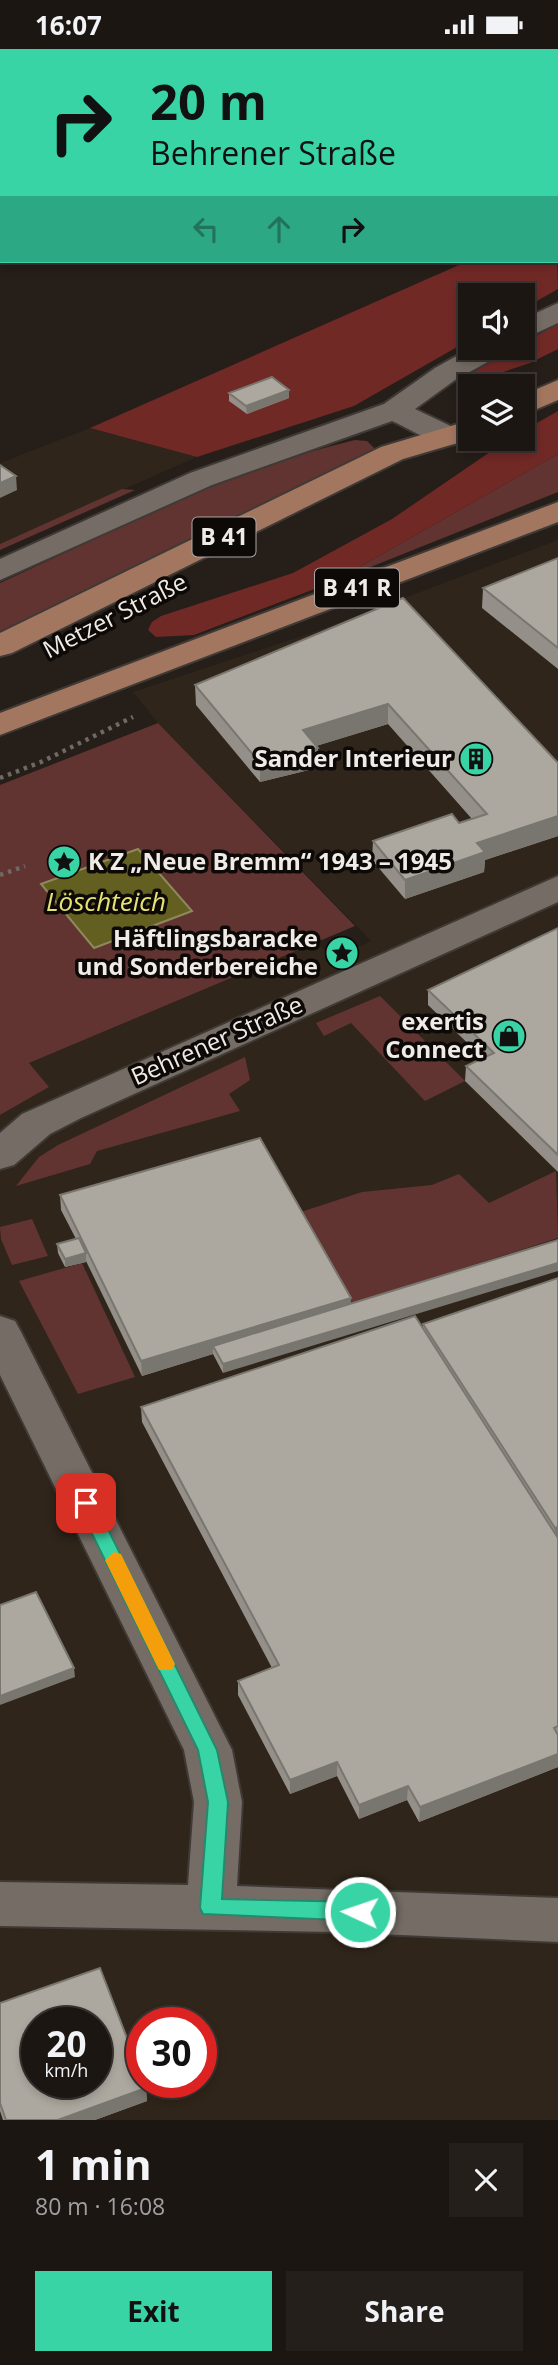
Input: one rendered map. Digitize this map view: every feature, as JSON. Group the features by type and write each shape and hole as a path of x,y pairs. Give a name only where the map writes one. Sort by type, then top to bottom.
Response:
{"main road":[{"path":"535,400 558,389"},
{"name":"Metzer Straße","path":"0,646 392,453 458,434"},
{"name":"Metzer Straße","path":"0,675 415,465 458,435"},
{"name":"B 41 R","path":"0,725 558,511"}],"street":[{"path":"535,324 558,311"},
{"path":"0,571 201,479 394,410 445,374 470,360"},
{"path":"394,410 458,432"},
{"name":"Behrener Straße","path":"0,1155 36,1124 67,1108 558,888"},
{"path":"0,1332 208,1750 218,1802 211,1908"},
{"path":"0,1904 558,1920"}],"path":[{"path":"0,778 41,762 133,717"},
{"path":"0,875 24,866"}],"shaded area":[{"path":"463,263 557,263 558,289 535,302 535,283 458,283 458,346 354,406 197,457 90,428"},
{"path":"558,324 558,349 530,363 497,374 470,374 494,360 535,360 535,336"},
{"path":"558,411 558,454 333,582 194,635 156,637 148,630 152,622 161,616 293,573 392,519 491,451 535,451 535,424"},
{"path":"90,428 197,457 0,544 0,463"},
{"path":"355,440 367,441 375,449 370,457 0,637 0,583 174,502 264,467"},
{"path":"558,454 558,492 333,582"},
{"path":"122,489 135,490 0,550 0,544"},
{"path":"558,540 558,2120 0,2120 0,1115 49,1087 29,1063 317,942 332,959 371,941 158,723 133,692 311,633"},
{"path":"158,723 355,926 29,1063 49,1087 0,1115 0,785"},
{"path":"380,996 465,1081 425,1101 351,1023 324,1036 316,1023"},
{"path":"245,1057 250,1080 229,1094 240,1111 97,1151 90,1164 16,1186 39,1157 58,1145"},
{"path":"556,1171 558,1238 351,1304 301,1212 362,1192 432,1185 459,1174 489,1203"},
{"path":"32,1219 48,1256 12,1265 1,1239 0,1227"},
{"path":"82,1263 135,1377 78,1394 19,1281"}],"water":[{"name":"Löschteich","path":"138,849 192,911 94,948 41,884"}],"building":[{"path":"272,377 289,390 246,406 229,393"},
{"path":"0,465 16,476 0,483"},
{"path":"558,558 558,648 483,588"},
{"name":"Sander Interieur","path":"403,598 558,763 558,816 477,843 485,852 405,880 373,841 452,814 459,823 487,814 388,704 303,730 318,748 260,763 195,685"},
{"name":"exertis Connect","path":"558,928 558,1155 466,1066 494,1053 428,990"},
{"path":"260,1138 351,1298 141,1361 60,1195"},
{"path":"79,1238 86,1253 65,1259 57,1244"},
{"path":"558,1240 558,1263 223,1364 213,1346"},
{"path":"558,1278 558,1527 555,1528 423,1324"},
{"path":"415,1316 558,1538 558,1726 554,1728 558,1735 558,1754 420,1807 408,1786 359,1805 337,1762 290,1780 238,1681 279,1665 141,1407"},
{"path":"36,1592 74,1668 0,1696 0,1605"},
{"path":"100,1968 126,2035 126,2095 58,2120 6,2120 0,2103 0,2003"}],"slow traffic":[{"path":"114,1560 166,1664"}],"place":[{"name":"Sander Interieur","path":"476,759"},
{"name":"K Z „Neue Bremm“ 1943 – 1945","path":"64,862"},
{"name":"Häftlingsbaracke und Sonderbereiche","path":"342,953"},
{"name":"exertis Connect","path":"509,1036"}],"route":[{"path":"86,1503 208,1750 218,1802 211,1908 360,1912"}]}
